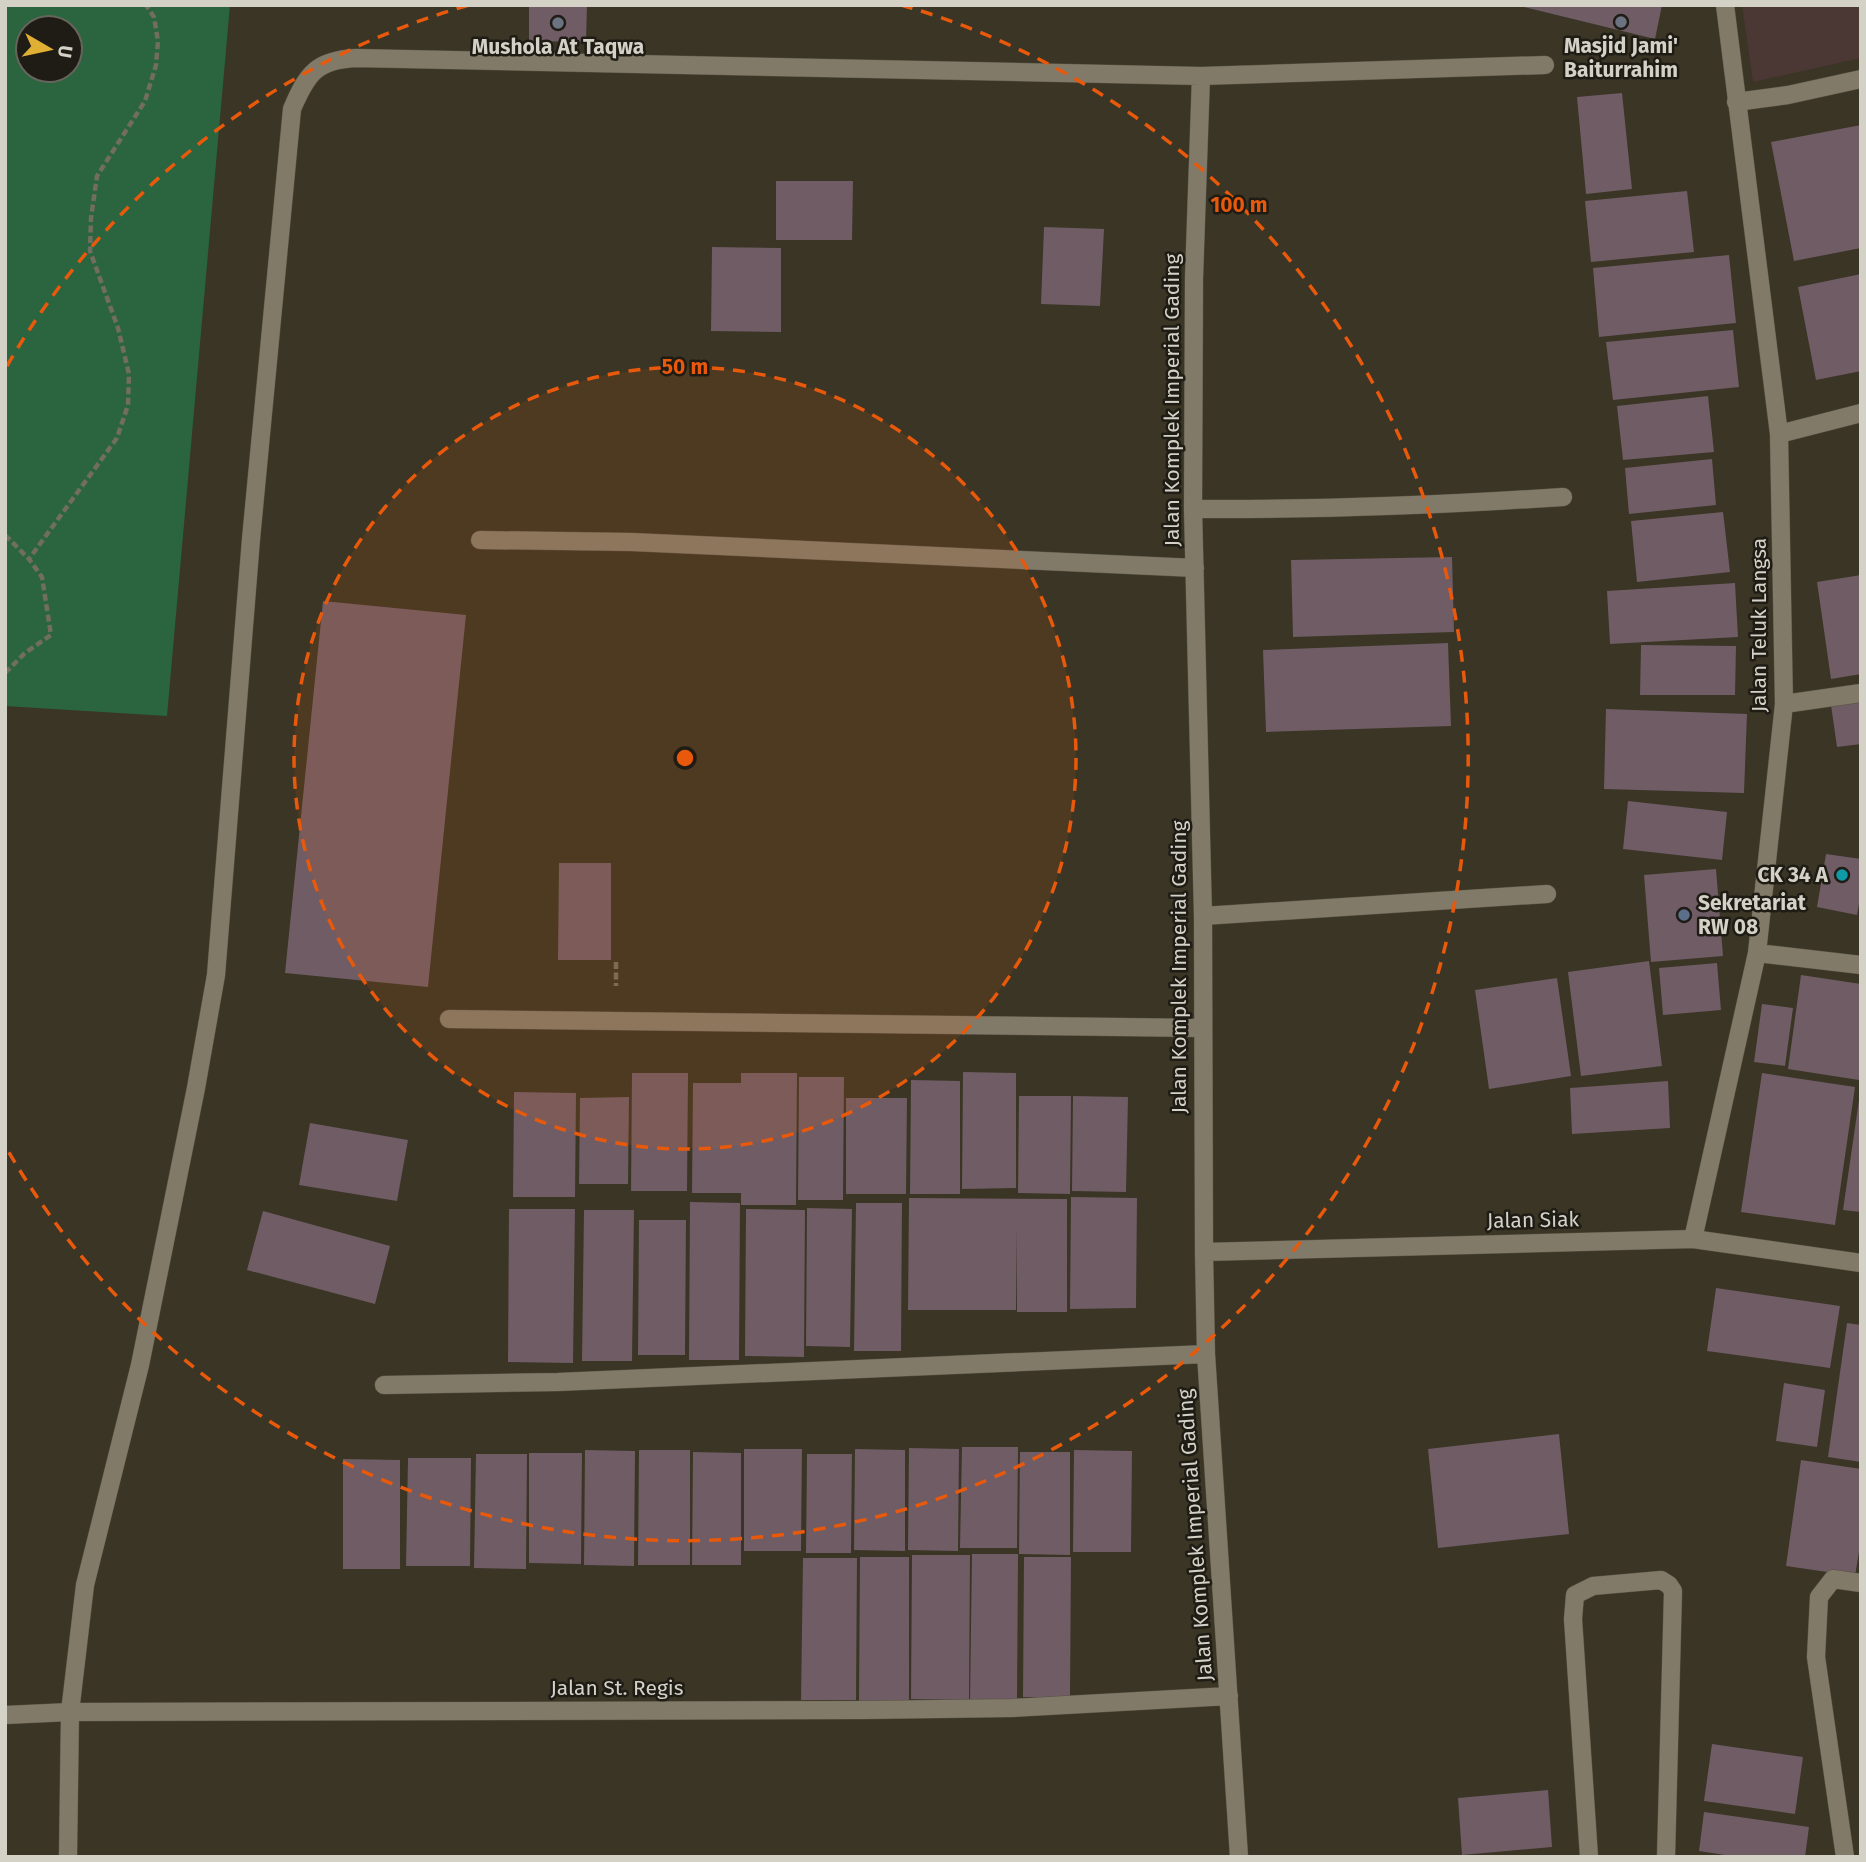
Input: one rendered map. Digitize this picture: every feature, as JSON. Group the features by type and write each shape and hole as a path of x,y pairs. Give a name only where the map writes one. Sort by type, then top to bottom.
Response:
{"street":[{"name":"Jalan Teluk Langsa","path":"1693,1239 1757,953 1784,704 1779,434 1725,5"},
{"path":"68,1857 70,1712 85,1585 140,1365 216,975 250,553 290,123 292,109 303,83 319,66 336,59 356,58 1201,75 1545,65"},
{"name":"Jalan Komplek Imperial Gading","path":"1201,75 1194,278 1193,509 1203,916 1201,1028 1206,1354 1239,1857"},
{"path":"1737,102 1788,95 1861,79"},
{"path":"1779,434 1861,413"},
{"path":"1193,509 1388,507 1563,497"},
{"path":"480,540 632,542 1195,568"},
{"path":"1784,704 1861,693"},
{"path":"1203,916 1547,894"},
{"path":"1757,953 1861,965"},
{"path":"449,1019 1201,1028"},
{"name":"Jalan Siak","path":"1204,1252 1693,1239 1861,1264"},
{"path":"384,1385 558,1382 1206,1354"},
{"path":"1845,1857 1816,1657 1819,1597 1833,1579 1861,1583"},
{"path":"1589,1857 1573,1619 1575,1595 1593,1586 1661,1580 1669,1585 1672,1591 1666,1857"},
{"name":"Jalan St. Regis","path":"5,1715 70,1712 985,1709 1229,1696"}],"path":[{"path":"29,559 117,438 128,405 129,374 118,328 90,251 91,218 97,176 145,101 156,65 158,41 154,17 146,5"},
{"path":"5,535 29,559 42,577 51,635 25,653 5,673"}],"shaded area":[{"path":"1742,5 1861,5 1861,58 1753,82"}],"green space":[{"path":"5,5 230,5 167,716 5,706"}],"building":[{"name":"Mushola At Taqwa","path":"529,5 587,5 586,42 529,41"},
{"name":"Masjid Jami' Baiturrahim","path":"1516,5 1662,5 1655,39"},
{"path":"1622,93 1632,189 1586,194 1577,97"},
{"path":"1861,125 1861,248 1794,261 1771,142"},
{"path":"776,181 853,181 852,240 776,240"},
{"path":"1687,191 1694,252 1591,262 1585,201"},
{"path":"1044,227 1104,229 1100,306 1041,304"},
{"path":"712,247 781,248 781,332 711,331"},
{"path":"1729,255 1736,323 1599,337 1593,268"},
{"path":"1861,274 1861,371 1816,380 1798,287"},
{"path":"1733,330 1739,387 1613,400 1606,342"},
{"path":"1708,396 1714,452 1623,460 1617,406"},
{"path":"1712,459 1716,505 1629,514 1625,468"},
{"path":"1723,512 1730,572 1637,582 1631,521"},
{"path":"1452,557 1454,632 1293,637 1291,560"},
{"path":"1861,575 1861,674 1831,679 1817,582"},
{"path":"1735,583 1738,637 1610,644 1607,591"},
{"path":"323,601 466,615 428,987 285,973"},
{"path":"1448,643 1451,726 1266,732 1263,650"},
{"path":"1641,645 1736,646 1735,695 1640,695"},
{"path":"1861,701 1861,744 1837,747 1831,705"},
{"path":"1606,709 1747,714 1744,793 1604,789"},
{"path":"1628,801 1727,812 1722,860 1623,849"},
{"name":"CK 34 A","path":"1826,854 1861,859 1861,892 1857,915 1817,907"},
{"path":"559,863 611,863 611,960 558,960"},
{"name":"Sekretariat RW 08","path":"1716,869 1723,956 1651,962 1644,875"},
{"path":"1649,961 1662,1066 1581,1076 1568,972"},
{"path":"1717,963 1721,1010 1663,1015 1659,968"},
{"path":"1801,975 1861,984 1859,1080 1788,1069"},
{"path":"1557,978 1571,1076 1489,1089 1475,990"},
{"path":"1762,1004 1793,1008 1785,1066 1754,1062"},
{"path":"963,1072 1016,1073 1016,1188 962,1189"},
{"path":"632,1073 688,1073 687,1191 631,1191"},
{"path":"741,1073 797,1073 796,1205 741,1205 741,1193 692,1193 693,1083 741,1083"},
{"path":"1762,1073 1855,1087 1835,1225 1741,1212"},
{"path":"799,1077 844,1077 843,1200 798,1200"},
{"path":"911,1080 960,1081 960,1194 910,1194"},
{"path":"1668,1081 1670,1128 1572,1134 1570,1088"},
{"path":"514,1092 576,1093 575,1197 513,1197"},
{"path":"1019,1096 1071,1096 1070,1194 1018,1193"},
{"path":"1073,1096 1128,1097 1126,1192 1072,1191"},
{"path":"629,1097 628,1184 579,1184 580,1098"},
{"path":"846,1098 907,1098 906,1194 846,1194"},
{"path":"1861,1100 1861,1212 1843,1210"},
{"path":"310,1123 408,1140 397,1201 299,1185"},
{"path":"1071,1197 1137,1198 1136,1308 1070,1309"},
{"path":"909,1198 1067,1199 1067,1312 1017,1312 1017,1228 1016,1310 908,1310"},
{"path":"690,1202 740,1203 739,1360 689,1360"},
{"path":"856,1203 902,1203 901,1351 854,1351"},
{"path":"807,1208 852,1209 850,1347 806,1346"},
{"path":"509,1209 575,1209 573,1363 508,1362"},
{"path":"746,1209 805,1210 804,1357 745,1356"},
{"path":"584,1210 634,1210 632,1361 582,1361"},
{"path":"263,1211 390,1246 375,1304 247,1270"},
{"path":"639,1220 686,1220 685,1355 638,1355"},
{"path":"1716,1288 1840,1306 1830,1368 1707,1351"},
{"path":"1847,1323 1861,1325 1861,1462 1828,1457"},
{"path":"1784,1383 1825,1390 1817,1447 1776,1441"},
{"path":"1559,1434 1569,1534 1438,1548 1428,1449"},
{"path":"962,1447 1018,1447 1017,1548 960,1548"},
{"path":"909,1448 959,1449 958,1551 908,1550"},
{"path":"744,1449 802,1449 801,1551 744,1551"},
{"path":"855,1449 905,1450 905,1551 854,1550"},
{"path":"585,1450 635,1451 634,1566 584,1565"},
{"path":"639,1450 690,1450 690,1565 638,1565"},
{"path":"1074,1450 1132,1451 1131,1552 1073,1552"},
{"path":"693,1452 741,1453 741,1565 692,1565"},
{"path":"1020,1452 1070,1452 1070,1555 1019,1554"},
{"path":"529,1453 582,1453 581,1564 529,1563"},
{"path":"476,1454 527,1454 526,1569 474,1568"},
{"path":"807,1454 852,1454 851,1553 806,1553"},
{"path":"408,1458 471,1458 470,1566 406,1566"},
{"path":"343,1459 400,1460 400,1569 343,1569"},
{"path":"1801,1460 1861,1469 1861,1539 1855,1576 1786,1566"},
{"path":"972,1554 1018,1554 1017,1702 970,1702"},
{"path":"912,1555 970,1555 969,1700 911,1699"},
{"path":"860,1557 909,1557 909,1704 859,1703"},
{"path":"1024,1557 1071,1557 1070,1697 1023,1697"},
{"path":"803,1558 857,1558 856,1700 801,1700"},
{"path":"1712,1744 1803,1757 1795,1814 1704,1801"},
{"path":"1548,1790 1552,1847 1462,1855 1458,1798"},
{"path":"1704,1812 1809,1827 1805,1857 1738,1857 1699,1851"}],"place":[{"name":"Masjid Jami' Baiturrahim","path":"1621,22"},
{"name":"Mushola At Taqwa","path":"558,23"},
{"name":"CK 34 A","path":"1842,875"},
{"name":"Sekretariat RW 08","path":"1684,915"}]}
